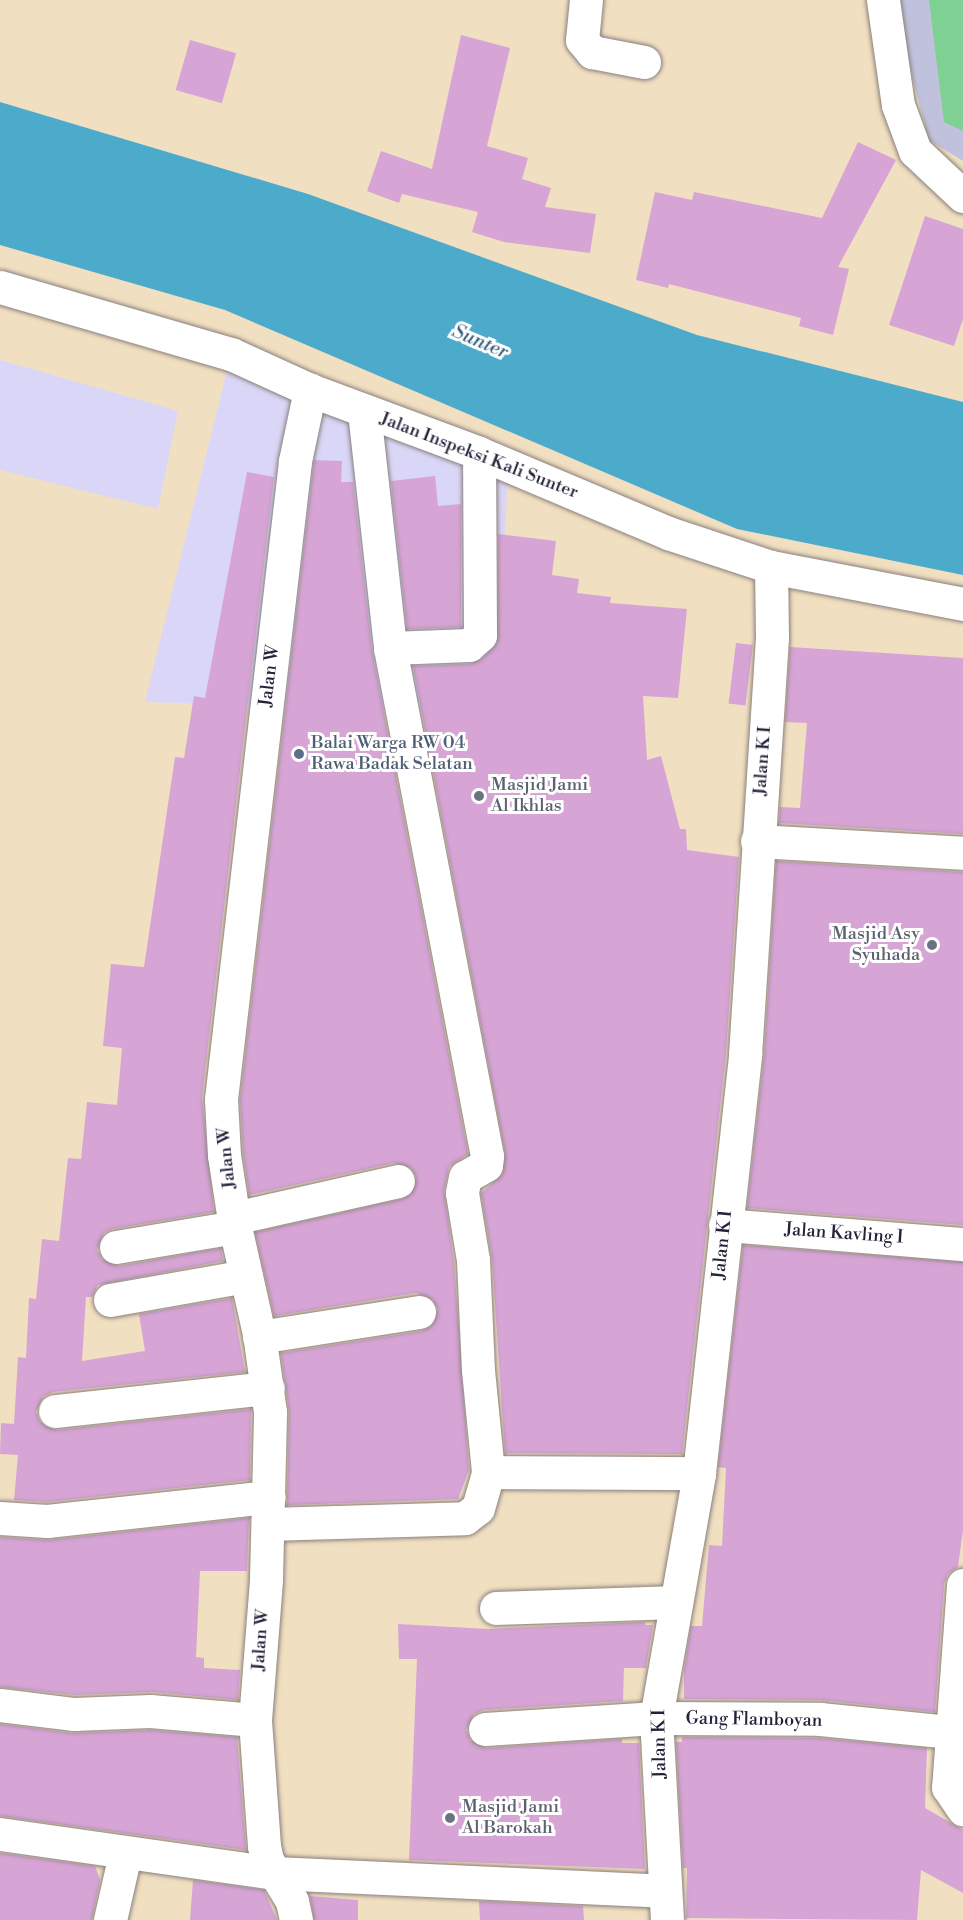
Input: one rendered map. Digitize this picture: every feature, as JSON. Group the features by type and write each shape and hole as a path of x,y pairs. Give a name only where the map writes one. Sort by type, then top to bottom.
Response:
{"street":[{"path":"586,0 582,40 592,52 644,62"},
{"path":"883,0 898,105 915,151 963,196"},
{"name":"Jalan Inspeksi Kali Sunter","path":"0,288 231,354 310,390 479,453 668,533 771,567 963,604"},
{"name":"Jalan W","path":"296,1920 292,1900 274,1873 264,1846 255,1720 268,1510 268,1388 234,1222 224,1155 225,1050 295,461 310,390"},
{"path":"0,1518 47,1521 268,1510 465,1518 478,1508 488,1472 478,1370 474,1260 462,1192 465,1177 486,1164 487,1156 390,648 364,411"},
{"path":"390,648 469,645 480,635 479,453"},
{"name":"Jalan K I","path":"666,1905 656,1718 699,1473 724,1226 745,1055 757,841 772,637 771,567"},
{"path":"757,841 963,853"},
{"path":"116,1246 234,1222 398,1181"},
{"name":"Jalan Kavling I","path":"724,1226 963,1244"},
{"path":"110,1300 246,1276"},
{"path":"259,1337 419,1312"},
{"path":"55,1411 268,1388"},
{"path":"488,1472 699,1473"},
{"path":"963,1585 948,1787 963,1809"},
{"path":"496,1608 676,1602"},
{"path":"0,1705 74,1714 150,1711 255,1720"},
{"name":"Gang Flamboyan","path":"485,1729 656,1718 820,1719 951,1732"},
{"path":"0,1834 125,1854 274,1873 666,1905"},
{"path":"110,1920 125,1854"}],"shaded area":[{"path":"899,0 963,0 963,161 929,140 908,60"},
{"path":"231,354 508,464 498,713 145,702"},
{"path":"0,360 178,411 158,509 0,470"}],"green space":[{"path":"929,0 963,0 963,131 944,122"}],"water":[{"name":"Sunter","path":"0,102 308,194 697,335 963,402 963,575 737,529 225,310 0,245"}],"building":[{"path":"461,35 510,48 487,146 528,158 522,179 551,188 545,207 596,214 590,253 504,242 472,232 478,212 402,194 399,203 367,191 381,151 432,169"},
{"path":"190,40 236,53 222,103 176,90"},
{"path":"858,142 896,160 838,267 849,269 833,335 799,326 801,318 669,284 668,288 636,280 655,192 692,200 694,192 822,218"},
{"path":"925,216 963,229 963,319 954,346 889,325"},
{"path":"314,460 342,461 341,482 353,482 372,651 468,1154 449,1167 444,1190 454,1262 469,1470 458,1499 287,1505 289,1412 281,1353 422,1331 431,1326 438,1310 433,1300 416,1293 274,1316 255,1232 402,1199 411,1194 416,1177 411,1168 394,1163 249,1195 243,1153 240,1100"},
{"path":"247,472 274,477 202,1097 214,1212 112,1229 104,1233 97,1250 102,1259 119,1266 221,1248 223,1261 98,1285 92,1297 86,1297 82,1361 145,1351 139,1314 232,1298 245,1372 53,1392 44,1396 36,1412 40,1422 57,1430 251,1409 250,1480 47,1502 14,1500 18,1455 0,1454 1,1423 14,1424 18,1357 26,1358 29,1298 36,1299 42,1239 59,1241 68,1158 81,1159 87,1102 117,1105 122,1048 103,1046 111,964 144,967 175,757 184,758 194,696 205,698"},
{"path":"435,476 438,506 461,504 461,627 407,629 391,481"},
{"path":"498,534 556,541 552,575 579,579 577,593 611,597 610,603 687,609 678,698 643,696 647,760 661,756 680,829 686,829 687,850 739,857 726,1053 682,1454 505,1453 492,1259 481,1193 502,1175 505,1153 413,666 470,664 482,659 497,643"},
{"path":"736,643 753,645 745,706 729,704"},
{"path":"790,647 963,658 963,834 779,823 780,807 800,808 807,723 785,722"},
{"path":"776,861 963,872 963,1225 747,1208 764,1056"},
{"path":"743,1245 963,1262 963,1530 958,1567 948,1574 944,1584 935,1712 820,1700 684,1699 684,1669 691,1626 702,1626 709,1545 722,1546 726,1468 718,1467"},
{"path":"249,1518 247,1571 200,1571 196,1657 204,1658 204,1668 240,1670 238,1700 152,1692 75,1695 0,1687 0,1537 49,1540"},
{"path":"645,1622 645,1625 653,1625 646,1668 624,1668 623,1701 484,1710 474,1714 466,1730 470,1740 486,1748 622,1739 622,1743 639,1743 645,1869 409,1860 417,1659 399,1659 398,1624 488,1629"},
{"path":"0,1724 72,1733 150,1730 237,1737 246,1850 0,1816"},
{"path":"682,1737 819,1738 927,1748 925,1808 963,1830 963,1893 921,1870 917,1920 686,1918 687,1868 683,1868 676,1742 682,1742"},
{"path":"0,1853 95,1866 100,1880 92,1920 0,1920"},
{"path":"193,1880 264,1890 277,1920 190,1920"},
{"path":"310,1896 358,1900 358,1920 314,1920"},
{"path":"479,1901 583,1906 584,1920 480,1920"}],"place":[{"name":"Balai Warga RW 04 Rawa Badak Selatan","path":"299,754"},
{"name":"Masjid Jami Al Ikhlas","path":"479,796"},
{"name":"Masjid Asy Syuhada","path":"932,945"},
{"name":"Masjid Jami Al Barokah","path":"450,1818"}]}
